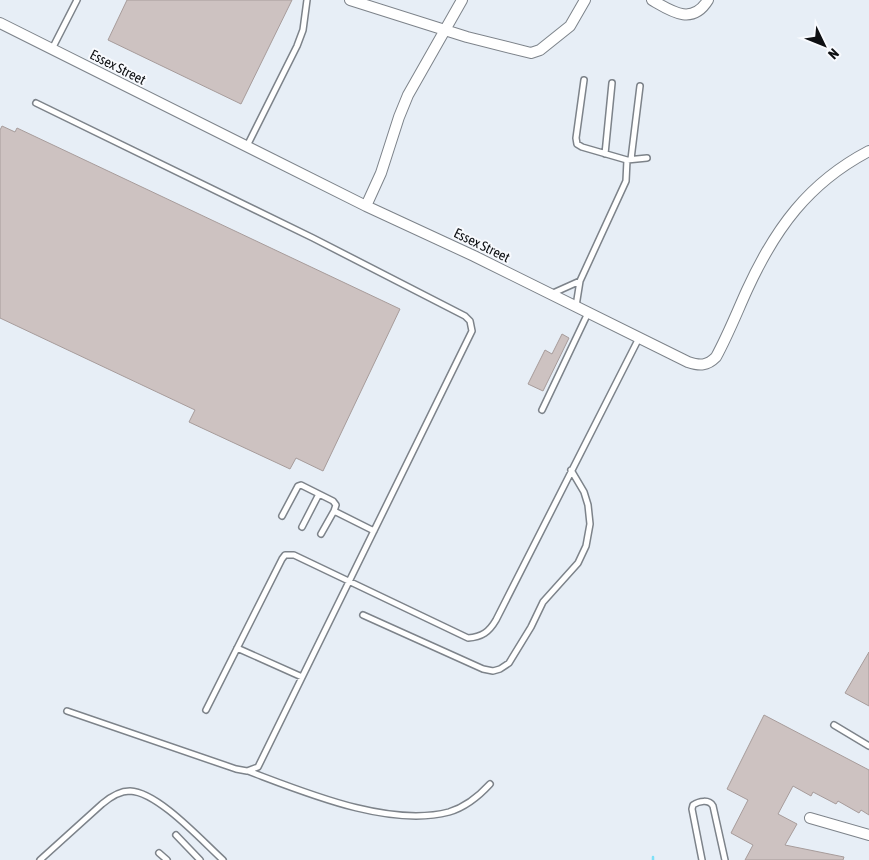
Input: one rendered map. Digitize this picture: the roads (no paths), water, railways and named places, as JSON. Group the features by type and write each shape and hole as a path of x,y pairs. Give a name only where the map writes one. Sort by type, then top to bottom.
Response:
{"street":[{"path":"350,0 446,31 534,53 570,26 585,0"},
{"path":"366,206 381,173 404,105 462,0"},
{"path":"652,0 676,14 687,15 705,6 708,0"},
{"name":"Essex Street","path":"0,23 366,206 694,364 706,364 713,360 722,346 768,248 782,226 801,203 823,183 844,166 869,151"},
{"path":"810,818 869,835"}],"lane":[{"path":"52,49 77,0"},
{"path":"246,147 297,46 303,30 307,0"},
{"path":"584,80 576,138 577,144 605,154 629,159 647,158"},
{"path":"605,154 612,83"},
{"path":"576,307 580,281 626,181 640,86"},
{"path":"36,102 313,238 465,316 470,321 471,336 258,768 247,771"},
{"path":"551,294 580,281"},
{"path":"542,410 588,313"},
{"path":"206,710 285,555 294,555 468,638 482,636 496,620 638,338"},
{"path":"363,615 482,669 493,671 509,663 531,627 543,602 578,563 586,546 590,524 588,505 584,492 571,470"},
{"path":"282,516 298,486 301,485 335,503 334,511 321,534"},
{"path":"302,527 319,494"},
{"path":"334,511 374,532"},
{"path":"237,648 302,677"},
{"path":"68,711 311,794 382,813 398,815 450,812 478,797 490,784"},
{"path":"834,724 869,746"},
{"path":"40,860 102,804 110,798 129,791 141,794 168,809 223,860"},
{"path":"702,860 692,809 696,802 707,801 711,802 713,806 725,860"},
{"path":"176,835 200,860"},
{"path":"159,853 167,860"}]}
